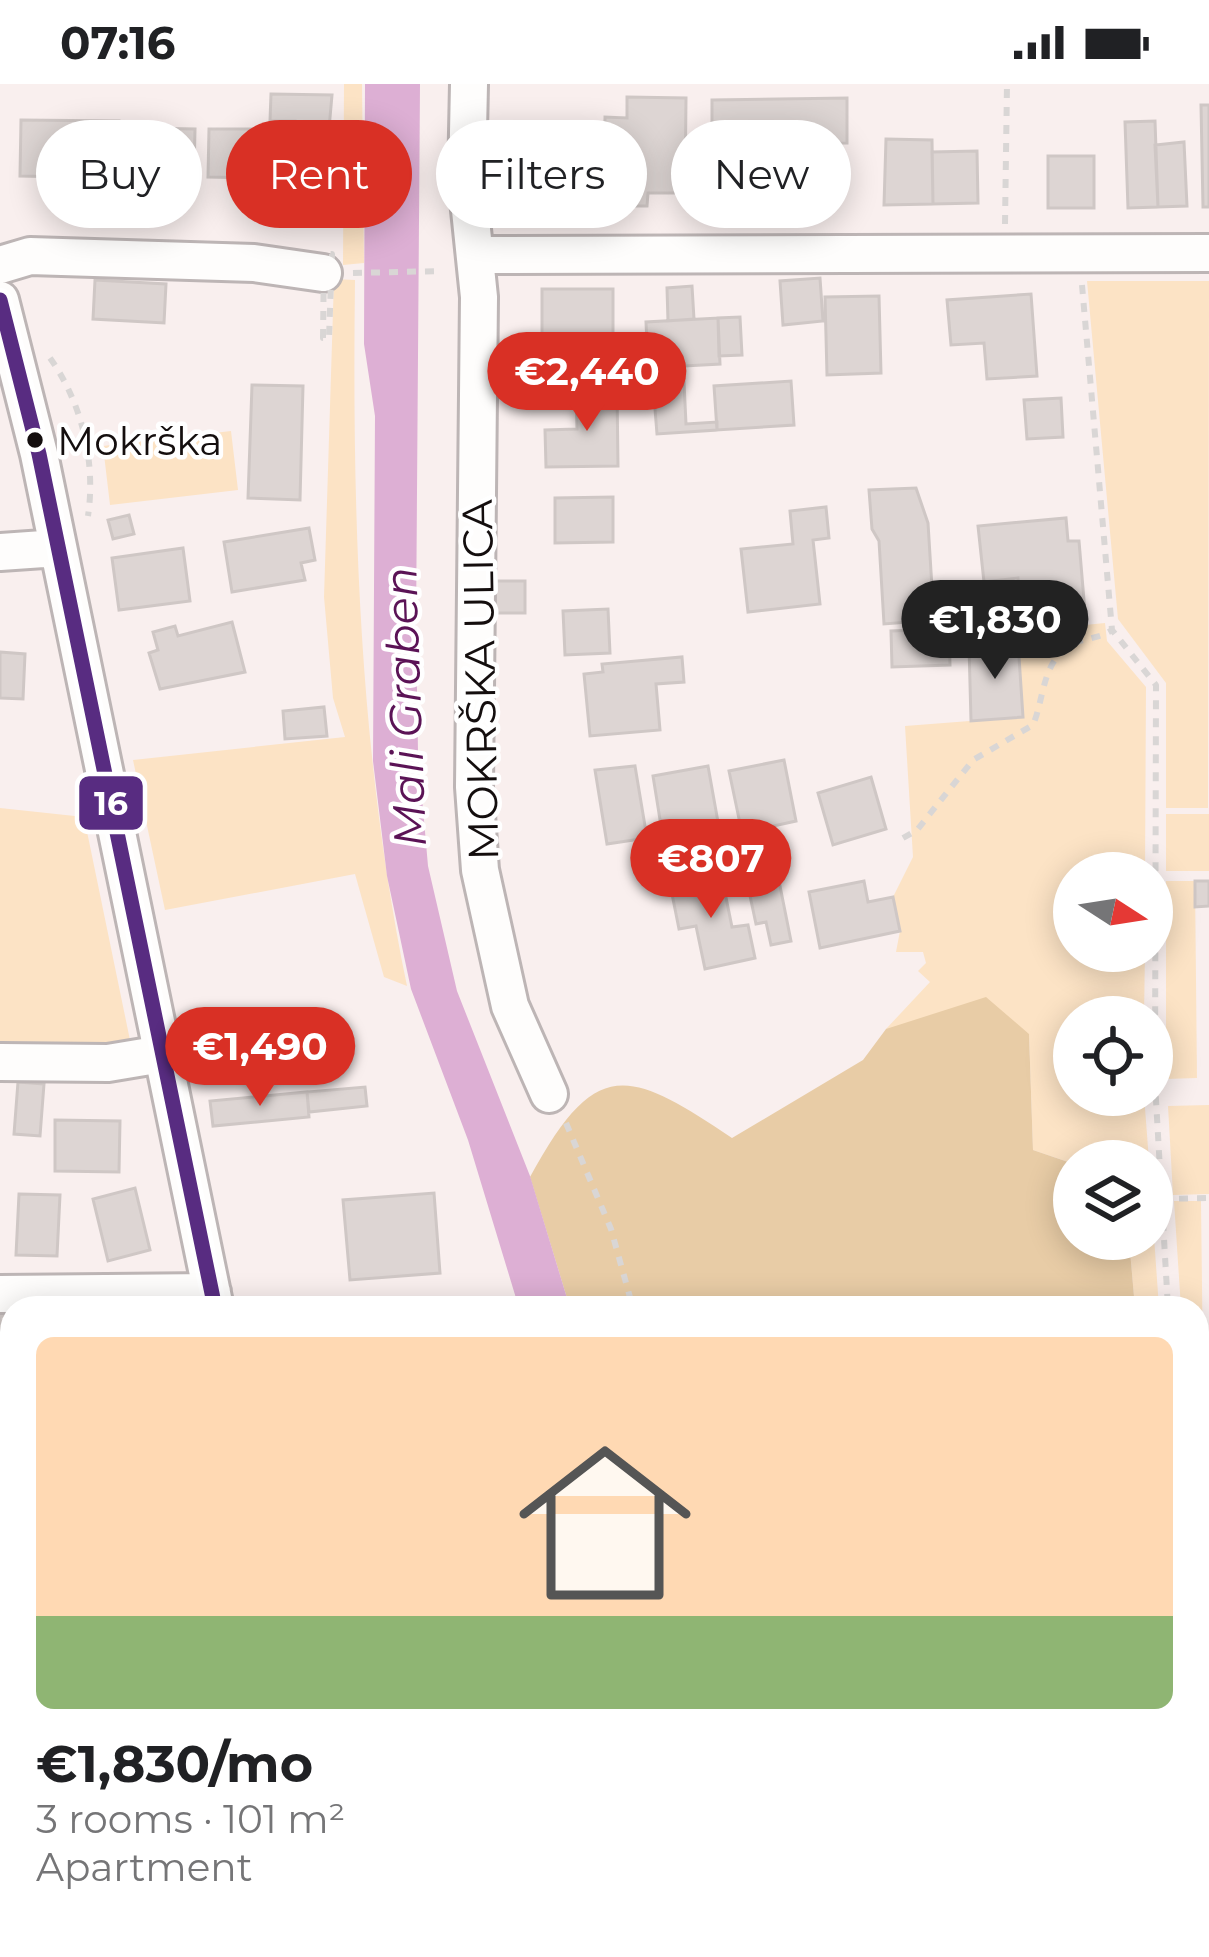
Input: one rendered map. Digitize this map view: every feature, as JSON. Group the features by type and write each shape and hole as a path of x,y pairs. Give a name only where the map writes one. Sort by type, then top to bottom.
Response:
{"street":[{"name":"MOKRŠKA ULICA","path":"469,84 474,788 480,870 511,1006 549,1094"},
{"path":"470,262 1209,253"},
{"path":"0,266 30,256 254,263 327,273"},
{"path":"0,300 16,427 58,548 213,1296"},
{"path":"0,552 58,548"},
{"path":"0,1062 109,1064 162,1054"},
{"path":"0,1294 71,1296"}],"path":[{"path":"1005,233 1007,84"},
{"path":"327,273 470,262"},
{"path":"1082,284 1112,630 1156,685 1158,1140"},
{"path":"902,838 917,830 974,760 1033,725 1054,658 1072,643 1101,638 1112,630"},
{"path":"549,1094 584,1155 629,1296"},
{"path":"1173,1199 1209,1198"},
{"path":"1165,1260 1167,1296"}],"shaded area":[{"path":"344,84 362,84 362,120 344,120"},
{"path":"343,228 364,228 364,263 343,265"},
{"path":"334,279 355,280 362,634 378,811 407,986 384,977 355,874 165,910 133,760 345,737 333,698 324,597"},
{"path":"1087,281 1209,281 1208,808 1166,808 1166,683 1118,619"},
{"path":"231,431 238,490 110,505 103,446"},
{"path":"1105,623 1107,641 1146,687 1145,852 1053,852 1053,972 1145,972 1144,996 1053,996 1053,1116 1146,1116 1147,1140 1053,1140 1053,1157 1033,1150 1029,1034 886,1029 930,982 918,971 926,963 923,952 896,952 900,931 893,897 913,857 905,726 1022,717 1018,642 1024,631"},
{"path":"0,808 84,817 131,1045 0,1050"},
{"path":"1166,814 1209,814 1209,871 1173,871 1173,852 1166,852"},
{"path":"1173,881 1195,881 1197,1078 1173,1079 1173,996 1166,996 1166,972 1173,972"},
{"path":"986,997 1029,1034 1033,1150 1053,1157 1053,1260 1131,1260 1134,1296 566,1296 530,1177 553,1138 595,1093 616,1086 639,1087 696,1114 732,1138 863,1060 886,1029"},
{"path":"1209,1105 1209,1194 1173,1195 1169,1116 1173,1116 1173,1106"},
{"path":"1174,1201 1201,1201 1202,1296 1180,1296"},
{"path":"1131,1260 1156,1260 1158,1296 1134,1296"}],"water":[{"name":"Mali Graben","path":"365,84 420,84 416,629 418,752 428,866 457,991 530,1176 566,1296 515,1296 468,1140 411,989 387,876 373,761 375,416 364,344 364,228 412,228 412,120 365,120"}],"building":[{"path":"271,94 332,95 330,120 270,120"},
{"path":"627,97 686,98 686,120 671,120 671,193 648,193 647,206 647,120 605,120 627,118"},
{"path":"847,98 847,120 712,120 712,100"},
{"path":"1201,105 1209,105 1209,207 1203,207"},
{"path":"21,120 36,120 36,176 20,176"},
{"path":"1155,121 1158,207 1128,208 1125,122"},
{"path":"209,129 226,129 226,177 208,177"},
{"path":"886,139 932,140 933,204 884,205"},
{"path":"1184,142 1187,206 1158,207 1155,145"},
{"path":"977,151 978,203 933,204 932,152"},
{"path":"1048,156 1094,156 1094,208 1048,208"},
{"path":"820,278 823,321 783,325 780,281"},
{"path":"95,280 166,284 164,323 93,319"},
{"path":"692,286 694,319 668,321 667,288"},
{"path":"542,289 613,289 613,375 542,375"},
{"path":"1031,294 1037,376 987,379 984,343 951,345 947,300"},
{"path":"879,296 881,373 827,375 825,297"},
{"path":"740,317 742,355 719,356 718,318"},
{"path":"718,318 720,364 648,368 646,322"},
{"path":"791,381 794,425 717,430 714,386"},
{"path":"684,382 686,424 717,422 717,430 657,434 653,384"},
{"path":"252,385 303,386 300,500 248,498"},
{"path":"576,390 617,390 618,466 546,467 545,430 577,429"},
{"path":"1061,398 1063,437 1027,439 1024,400"},
{"path":"916,488 928,523 934,620 884,624 879,541 872,529 869,490"},
{"path":"613,497 613,542 555,543 555,498"},
{"path":"826,507 829,538 813,540 820,604 748,612 741,549 793,544 790,511"},
{"path":"129,515 134,534 113,539 108,520"},
{"path":"1066,518 1068,541 1079,541 1086,624 1053,627 1051,604 1020,607 1018,578 984,582 978,526"},
{"path":"309,528 315,560 301,563 305,580 232,592 224,542"},
{"path":"183,548 190,601 119,610 112,558"},
{"path":"493,581 525,581 525,613 493,613"},
{"path":"608,609 610,653 565,655 563,611"},
{"path":"232,622 245,672 160,689 149,653 158,650 153,632 175,626 178,636"},
{"path":"949,629 950,665 892,667 891,631"},
{"path":"1018,642 1023,717 971,721 969,646"},
{"path":"0,652 25,654 23,699 0,698"},
{"path":"682,657 684,682 656,684 660,730 590,736 584,674 603,672 602,664"},
{"path":"324,707 327,736 285,739 283,711"},
{"path":"784,760 796,821 742,833 729,771"},
{"path":"635,766 647,838 607,844 595,770"},
{"path":"708,766 718,822 662,832 653,776"},
{"path":"871,777 886,829 833,845 818,793"},
{"path":"777,871 791,941 771,945 766,922 756,924 746,877"},
{"path":"721,873 732,927 748,925 755,958 705,969 696,926 679,929 670,884"},
{"path":"864,881 868,902 893,897 900,931 820,948 809,892"},
{"path":"1195,881 1209,881 1209,906 1195,907"},
{"path":"18,1082 44,1084 40,1136 14,1134"},
{"path":"365,1087 367,1106 309,1112 307,1092"},
{"path":"307,1092 309,1117 213,1126 210,1101"},
{"path":"55,1120 120,1121 119,1172 55,1171"},
{"path":"135,1188 150,1250 108,1261 93,1199"},
{"path":"434,1193 440,1273 350,1280 343,1200"},
{"path":"19,1194 60,1195 57,1256 16,1255"}],"transit line":[{"name":"16","path":"0,300 39,454 213,1296"}],"place":[{"name":"Mokrška","path":"35,440"}]}
